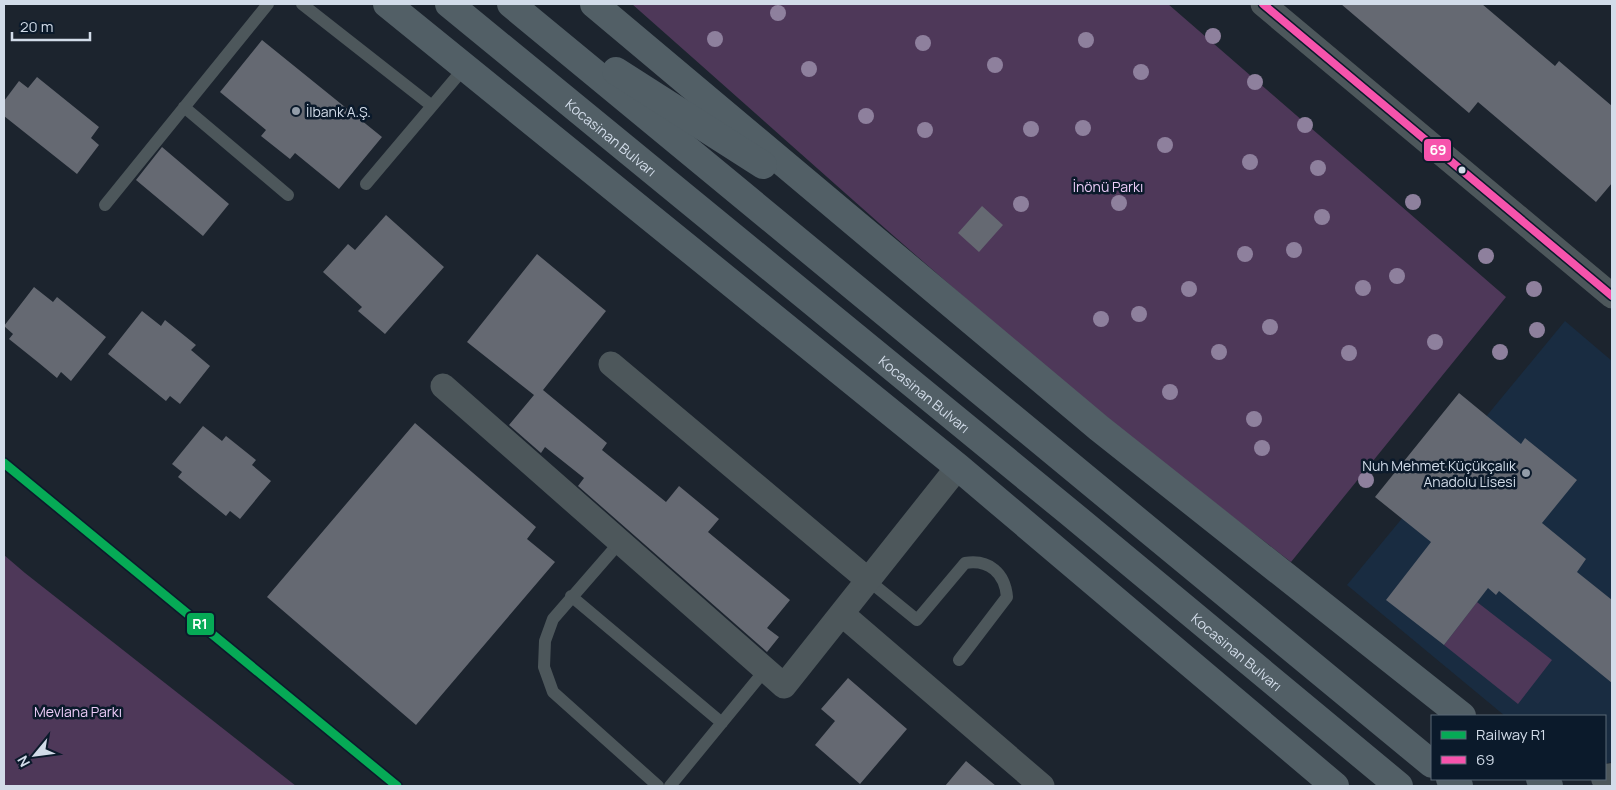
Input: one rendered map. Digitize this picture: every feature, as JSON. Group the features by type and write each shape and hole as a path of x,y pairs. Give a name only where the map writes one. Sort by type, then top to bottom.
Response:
{"highway":[{"path":"387,4 958,467 1335,786"},
{"name":"Kocasinan Bulvarı","path":"449,4 1039,486 1399,786"},
{"path":"594,4 1099,428 1461,715"},
{"path":"513,6 855,224"},
{"path":"513,6 1431,763"},
{"path":"493,39 775,318"}],"street":[{"path":"1262,4 1612,296"},
{"path":"611,364 868,580"},
{"path":"443,386 784,686 958,467"},
{"path":"842,614 1042,786"}],"lane":[{"path":"105,205 268,4"},
{"path":"302,4 432,106"},
{"path":"366,184 465,67"},
{"path":"184,107 288,195"},
{"path":"620,542 571,596 553,619 545,641 544,667 553,692 658,786"},
{"path":"868,580 918,620 965,563 982,563 991,566 998,572 1006,588 1006,597 958,660"},
{"path":"571,596 722,723"},
{"path":"670,786 765,670"}],"shaded area":[{"name":"Nuh Mehmet Küçükçalık Anadolu Lisesi","path":"1565,321 1612,361 1612,762 1606,764 1606,715 1504,715 1347,585"}],"green space":[{"name":"İnönü Parkı","path":"632,4 1168,4 1506,297 1291,562 1132,437 1023,347 910,250"},
{"name":"Mevlana Parkı","path":"4,555 25,573 296,786 4,786"},
{"path":"1477,602 1552,660 1518,704 1444,645"}],"building":[{"path":"1341,4 1482,4 1555,66 1559,61 1612,106 1612,183 1596,202 1478,102 1469,113"},
{"name":"İlbank A.Ş.","path":"262,40 382,137 339,189 295,153 290,159 261,136 266,130 220,92"},
{"path":"37,77 99,127 91,138 99,145 77,174 4,116 4,101 19,81 28,88"},
{"path":"162,147 229,204 203,236 136,180"},
{"path":"982,206 1003,225 979,252 958,233"},
{"path":"386,215 444,267 385,334 358,311 362,307 323,272 348,244 355,250"},
{"path":"537,254 606,311 543,390 607,443 602,450 666,502 679,486 719,519 708,532 790,600 767,628 779,637 767,652 578,486 584,478 545,447 541,453 509,425 534,395 467,342"},
{"path":"34,287 53,302 57,297 106,337 71,381 61,372 57,378 9,339 13,334 4,326"},
{"path":"142,311 161,326 165,320 196,345 191,350 210,366 180,404 170,396 166,401 108,354"},
{"path":"1459,393 1521,444 1525,438 1577,480 1542,523 1586,559 1577,572 1612,600 1612,683 1499,591 1496,595 1488,588 1444,645 1386,600 1431,542 1375,497"},
{"path":"415,423 536,527 527,539 555,562 416,725 267,597"},
{"path":"203,426 222,441 226,436 256,460 252,465 271,481 240,519 230,511 226,516 195,491 178,477 182,472 172,464"},
{"path":"848,678 907,729 860,784 815,745 835,721 821,709"},
{"path":"966,761 996,786 945,786"}],"rail line":[{"name":"R1","path":"4,463 397,786"}],"transit line":[{"name":"69","path":"1263,4 1612,296"}],"place":[{"name":"İlbank A.Ş.","path":"296,111"},
{"name":"Nuh Mehmet Küçükçalık Anadolu Lisesi","path":"1526,473"}]}
